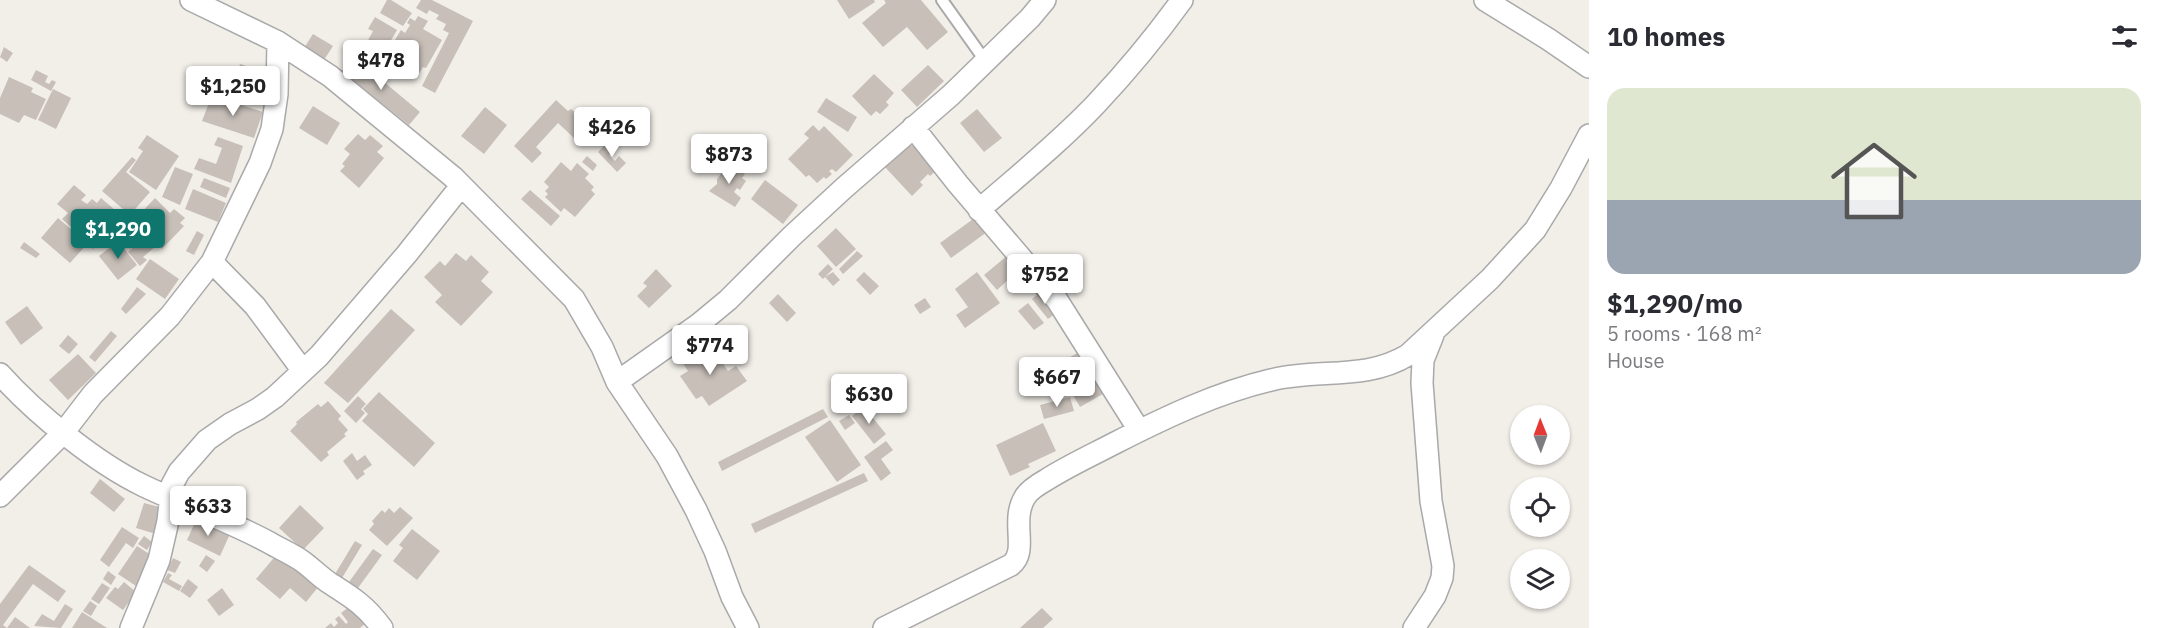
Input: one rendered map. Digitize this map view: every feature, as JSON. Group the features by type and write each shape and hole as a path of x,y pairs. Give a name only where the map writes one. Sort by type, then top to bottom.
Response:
{"street":[{"path":"191,0 278,42 330,76 442,168 574,299 602,347 617,382 667,456 692,501 748,628"},
{"path":"617,382 699,324 728,300 809,220 951,96 1045,0"},
{"path":"980,210 1095,105 1136,59 1182,0"},
{"path":"1485,0 1548,39 1589,68"},
{"path":"0,496 63,433 93,394 170,316 212,262 260,163 272,129 277,94 278,42"},
{"path":"913,127 1057,300 1139,430"},
{"path":"884,628 1011,565 1019,555 1018,514 1025,497 1046,480 1139,430 1236,389 1272,379 1307,374 1375,370 1393,364 1408,355 1490,279 1535,230 1561,188 1589,135"},
{"path":"131,628 159,560 168,521 172,485 179,472 207,440 266,403 319,356 406,255 461,186"},
{"path":"212,262 255,306 303,371"},
{"path":"1414,628 1435,596 1442,578 1443,566 1431,501 1422,383 1423,360 1428,344 1439,325"},
{"path":"0,374 14,390 63,433 114,468 143,486 248,532 302,561 330,584 350,595 366,608 382,628"}],"lane":[{"path":"942,0 986,62"}],"building":[{"path":"387,0 391,0 412,13 403,26 380,13"},
{"path":"421,0 432,0 473,21 435,93 422,86 449,33 443,30 446,24 436,19 439,15 429,10 427,14 416,8"},
{"path":"837,0 874,0 875,2 849,19"},
{"path":"884,0 921,0 948,32 927,50 907,27 883,47 862,23 886,3"},
{"path":"418,16 428,21 423,29 442,40 426,68 423,67 418,75 391,60 397,48 392,45 401,30 405,33 410,25 407,23 410,18 415,21"},
{"path":"375,17 397,30 382,56 365,46 373,31 368,29"},
{"path":"313,34 333,46 324,60 304,48"},
{"path":"4,47 13,53 7,62 0,57"},
{"path":"354,57 420,112 409,125 342,71"},
{"path":"240,64 256,69 246,100 230,95"},
{"path":"928,65 944,81 917,107 901,90"},
{"path":"36,70 48,76 45,82 49,84 52,80 56,82 51,91 31,80"},
{"path":"874,74 894,93 886,102 889,105 880,114 876,111 871,116 852,96"},
{"path":"9,77 33,88 31,92 46,99 36,120 24,115 19,123 0,114 0,98"},
{"path":"53,89 71,98 56,129 38,120"},
{"path":"212,95 263,112 254,138 202,121"},
{"path":"826,98 857,117 848,132 817,112"},
{"path":"556,100 588,124 574,138 558,123 536,147 542,153 532,163 514,146"},
{"path":"313,106 340,123 327,145 299,128"},
{"path":"485,107 507,125 484,154 461,136"},
{"path":"977,109 1002,138 984,152 960,123"},
{"path":"813,125 819,131 824,126 853,155 836,172 832,169 829,171 832,174 817,183 809,175 806,177 788,159 809,138 804,134"},
{"path":"358,134 365,140 370,135 383,146 377,152 384,158 359,188 340,171 345,166 342,164 350,154 344,149"},
{"path":"147,135 179,156 156,190 129,172 143,151 138,148"},
{"path":"218,137 243,146 231,183 194,169 199,158 216,164 222,148 214,145"},
{"path":"907,140 912,146 918,140 941,166 920,182 923,185 912,196 884,166"},
{"path":"606,144 613,152 609,155 615,161 619,156 626,163 617,172 598,152"},
{"path":"587,156 597,165 593,171 582,162"},
{"path":"132,157 136,160 126,172 150,192 130,215 102,191"},
{"path":"561,162 571,171 577,163 589,174 585,178 594,187 591,190 595,194 575,217 564,208 561,212 545,197 548,194 545,191 549,187 544,182"},
{"path":"730,163 745,174 742,178 746,181 740,190 737,188 734,192 741,198 735,207 709,191 717,184 717,179"},
{"path":"175,167 193,174 180,205 162,197"},
{"path":"204,178 230,188 226,198 200,187"},
{"path":"765,180 798,205 783,224 751,199"},
{"path":"74,185 86,195 81,200 87,204 92,199 97,203 101,198 116,211 114,213 120,218 93,249 87,244 70,263 41,238 58,218 87,241 62,219 68,213 57,204"},
{"path":"193,189 226,203 218,222 185,209"},
{"path":"530,190 560,216 551,226 521,199"},
{"path":"155,198 170,213 174,209 185,218 180,223 184,226 162,249 145,233 130,249 118,237"},
{"path":"976,217 987,232 951,258 940,243"},
{"path":"836,228 856,249 836,267 817,246"},
{"path":"197,231 204,235 194,255 186,251"},
{"path":"118,241 137,265 118,280 99,256"},
{"path":"148,241 155,247 143,257 147,260 140,266 128,252 139,242 142,246"},
{"path":"24,242 40,254 36,258 20,248"},
{"path":"857,251 863,256 843,274 839,269"},
{"path":"456,253 466,261 471,255 489,272 481,281 493,292 461,326 435,302 442,295 424,277 440,261 445,266"},
{"path":"1008,255 1027,276 1016,285 1010,278 997,290 984,275"},
{"path":"150,259 179,279 165,299 136,279"},
{"path":"828,264 833,269 823,279 818,274"},
{"path":"656,269 672,286 649,308 637,296 647,286 643,283"},
{"path":"833,272 840,280 833,286 825,277"},
{"path":"864,272 879,286 870,295 856,280"},
{"path":"977,272 1000,303 965,328 956,315 968,307 955,289"},
{"path":"137,287 146,294 126,314 121,309"},
{"path":"1043,290 1059,311 1048,319 1032,299"},
{"path":"778,294 796,313 787,322 769,303"},
{"path":"925,298 931,307 920,314 914,305"},
{"path":"1028,303 1044,323 1034,330 1018,311"},
{"path":"27,306 43,328 21,345 5,322"},
{"path":"391,309 415,330 348,403 324,383"},
{"path":"111,331 117,336 95,362 89,357"},
{"path":"68,335 78,344 69,354 59,346"},
{"path":"709,343 728,371 736,366 747,381 709,406 702,396 696,399 680,376 688,371 682,362"},
{"path":"1079,352 1103,394 1080,407 1056,365"},
{"path":"78,354 96,373 68,400 49,380"},
{"path":"379,392 435,443 414,467 362,421 368,414 363,409"},
{"path":"358,396 366,404 361,409 365,413 356,423 344,411"},
{"path":"1070,397 1074,411 1044,419 1040,405"},
{"path":"328,401 341,416 338,419 348,430 344,434 346,436 327,452 329,455 321,462 290,431 297,424 296,422 318,404 321,407"},
{"path":"864,407 886,434 874,444 852,416"},
{"path":"823,409 828,417 722,471 718,462"},
{"path":"849,415 855,423 845,430 839,421"},
{"path":"830,420 861,465 837,482 805,437"},
{"path":"1043,423 1056,451 1028,464 1030,467 1010,476 996,445"},
{"path":"886,441 893,450 881,459 891,473 881,481 864,457"},
{"path":"352,453 357,461 365,455 372,465 363,471 365,474 357,480 343,461"},
{"path":"864,473 868,481 755,533 751,524"},
{"path":"100,479 125,499 114,512 90,493"},
{"path":"144,503 163,508 156,534 136,528"},
{"path":"300,505 324,528 303,550 279,528"},
{"path":"400,507 413,518 387,546 369,530 374,524 372,521 382,510 385,513 389,508 394,513"},
{"path":"197,518 230,534 220,556 187,540"},
{"path":"122,527 139,538 133,548 126,543 109,567 100,560"},
{"path":"412,529 440,551 417,580 393,561 403,548 399,545"},
{"path":"144,536 152,542 147,550 138,544"},
{"path":"355,541 362,545 342,578 335,574"},
{"path":"137,546 157,559 139,588 118,574"},
{"path":"373,549 382,555 358,588 349,582"},
{"path":"278,553 319,586 306,602 290,588 280,599 256,579"},
{"path":"206,555 215,561 207,572 199,566"},
{"path":"173,558 181,562 175,573 167,570"},
{"path":"29,565 66,591 58,602 33,584 3,625 7,628 0,628 0,604"},
{"path":"108,571 116,577 111,585 103,579"},
{"path":"168,573 172,575 169,579 182,586 179,591 163,582"},
{"path":"188,579 198,587 190,598 180,591"},
{"path":"124,582 136,592 123,610 106,598 115,587 118,589"},
{"path":"102,583 110,588 99,604 91,599"},
{"path":"222,588 234,605 219,616 207,600"},
{"path":"90,601 97,606 91,616 83,611"},
{"path":"65,604 73,609 61,628 34,626 42,614 54,621"},
{"path":"353,604 367,622 360,628 325,628 331,623 334,627 338,623 335,619 339,616 346,624 348,622 341,613"},
{"path":"1042,608 1053,619 1043,628 1020,628"},
{"path":"82,612 107,628 72,628"},
{"path":"15,617 30,628 7,628"}]}
